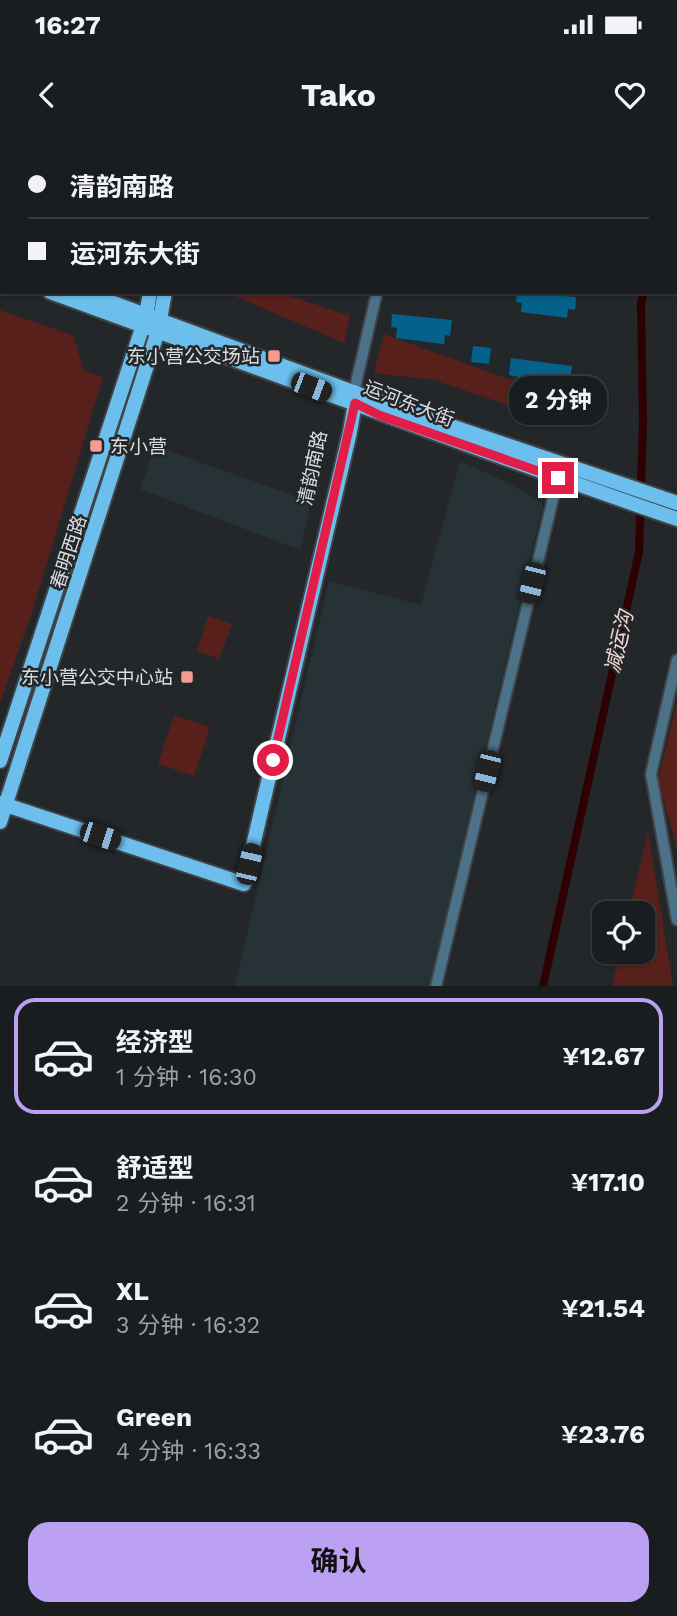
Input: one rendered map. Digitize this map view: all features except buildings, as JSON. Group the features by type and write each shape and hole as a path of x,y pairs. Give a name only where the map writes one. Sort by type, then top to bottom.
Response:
{"main road":[{"name":"运河东大街","path":"56,294 152,324 352,398 607,487 677,519"},
{"name":"运河东大街","path":"87,294 152,324"},
{"name":"春明西路","path":"0,821 3,800 152,324 150,294"},
{"name":"春明西路","path":"0,761 164,294"},
{"name":"运河东大街","path":"352,398 379,415 558,478 677,503"},
{"name":"清韵南路","path":"3,800 241,876 352,398"}],"street":[{"path":"352,398 377,294"},
{"path":"436,986 558,478"},
{"path":"677,660 651,774 677,920"}],"shaded area":[{"path":"230,294 284,294 350,316 344,343"},
{"path":"0,310 74,336 83,370 103,377 32,613 0,703"},
{"path":"384,334 569,401 560,428 499,402 434,380 374,373"},
{"path":"155,446 311,502 300,550 140,489"},
{"path":"460,461 509,483 543,504 429,986 235,986 329,581 421,605"},
{"path":"208,616 232,624 219,659 197,651"},
{"path":"677,701 677,848 658,781"},
{"path":"174,715 210,727 194,776 158,764"},
{"path":"648,831 673,986 612,986 617,964 655,964 655,901 632,901"}],"waterway":[{"name":"减运沟","path":"543,986 639,552 643,423 641,303 643,294"}],"place":[{"name":"东小营公交场站","path":"274,356"},
{"name":"东小营","path":"96,446"},
{"name":"东小营公交中心站","path":"187,677"}],"route":[{"path":"273,760 355,403 379,415 558,478"}]}
